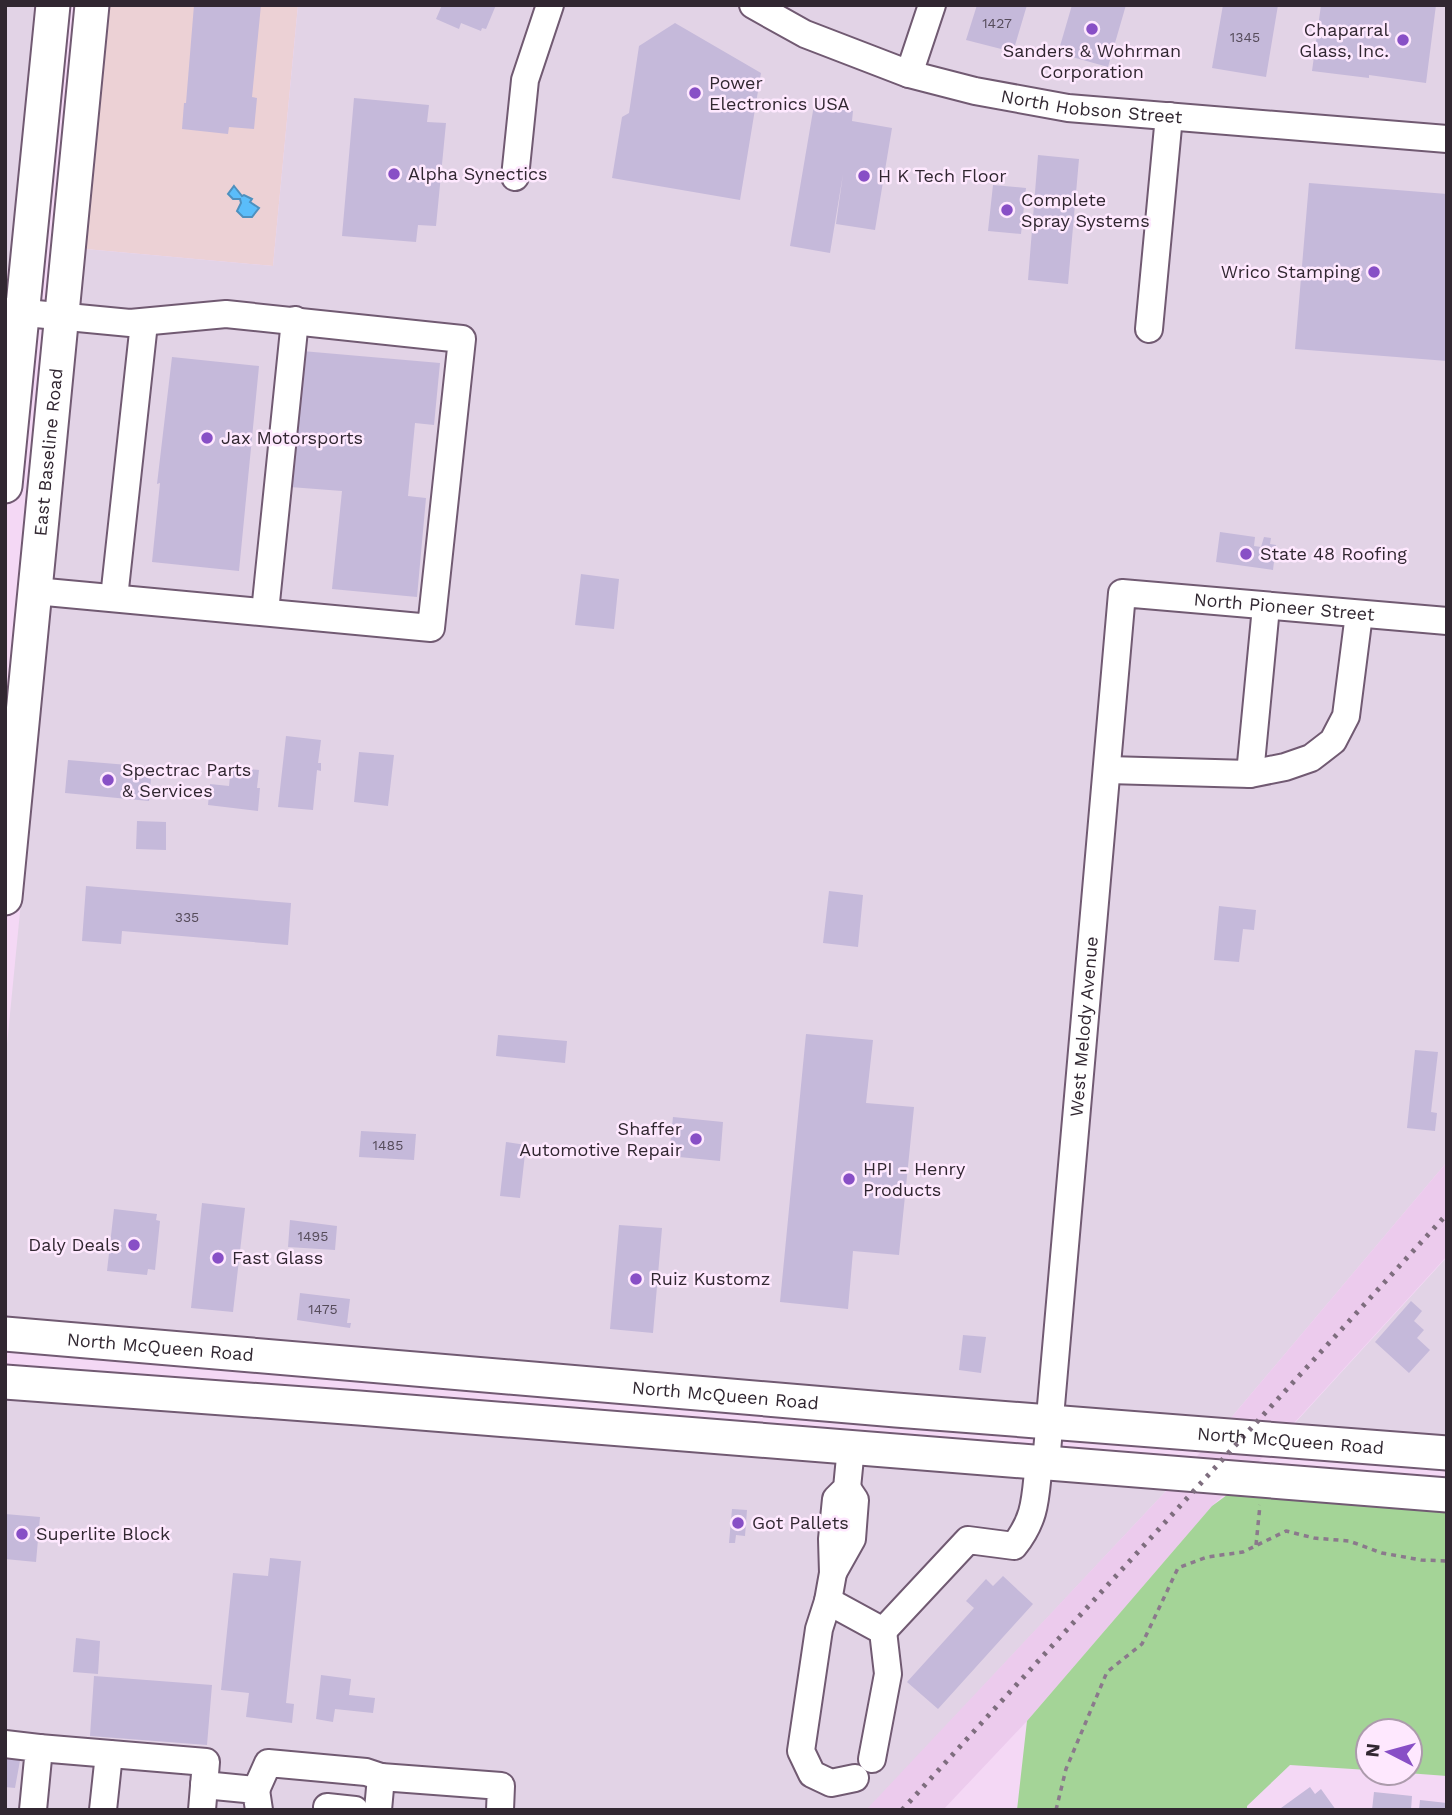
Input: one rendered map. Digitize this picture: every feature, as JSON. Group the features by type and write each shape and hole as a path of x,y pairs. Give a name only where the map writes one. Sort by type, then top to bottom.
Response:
{"main road":[{"path":"5,486 14,312 53,5"},
{"name":"East Baseline Road","path":"5,898 8,822 35,591 92,5"},
{"name":"North McQueen Road","path":"5,1334 1447,1453"},
{"path":"423,1413 426,1370"},
{"path":"5,1382 1447,1495"}],"street":[{"path":"515,177 525,80 550,5"},
{"name":"North Hobson Street","path":"753,5 805,34 909,74 975,91 1068,108 1447,139"},
{"path":"909,74 932,5"},
{"path":"1149,330 1169,116"},
{"path":"14,312 144,323 226,314 462,339 431,628 35,591"},
{"path":"265,612 295,320"},
{"path":"114,598 144,323"},
{"name":"North Pioneer Street","path":"1122,593 1447,621"},
{"name":"West Melody Avenue","path":"883,1631 968,1540 1014,1546 1028,1528 1035,1502 1051,1421 1122,593"},
{"path":"1250,774 1266,607"},
{"path":"1108,770 1250,774 1285,767 1311,758 1333,741 1346,716 1359,614"},
{"path":"828,1601 883,1631 888,1674 863,1768 831,1783 812,1774 801,1751 819,1629 833,1573 852,1539 855,1500 847,1488 851,1447"},
{"path":"5,1744 206,1762 203,1797 258,1800 268,1763 366,1772 381,1777 501,1786 500,1810"},
{"path":"33,1810 39,1748"},
{"path":"103,1810 109,1754"},
{"path":"378,1810 381,1777"},
{"path":"327,1807 355,1810"}],"path":[{"path":"1256,1545 1264,1481"},
{"path":"1056,1810 1066,1769 1107,1672 1142,1644 1178,1568 1207,1557 1243,1552 1286,1531 1314,1538 1349,1541 1382,1553 1420,1560 1447,1561"}],"shaded area":[{"path":"5,5 36,5 12,254 5,280"},
{"path":"108,5 298,5 273,266 85,249"},
{"path":"298,5 1447,5 1447,1162 1230,1419 5,1321 5,1065 85,249 273,266"},
{"path":"1447,1162 1447,1256 1251,1470 1212,1506 1027,1721 943,1810 866,1810 1167,1490"},
{"path":"1447,1257 1447,1437 1294,1424"},
{"path":"5,1398 1167,1490 867,1810 5,1810"}],"green space":[{"path":"1227,1495 1447,1512 1447,1776 1424,1774 1424,1717 1354,1717 1354,1769 1290,1765 1247,1806 1247,1810 1017,1810 1027,1721 1212,1506"}],"water":[{"path":"234,186 242,196 252,199 250,202 259,208 252,217 243,217 237,211 240,199 233,199 228,194"}],"building":[{"path":"194,5 261,5 252,97 257,98 254,129 229,127 228,134 182,129"},
{"path":"442,5 496,5 486,29 482,28 481,31 461,23 459,29 436,19"},
{"path":"977,5 1027,5 1013,52 966,40"},
{"name":"Sanders & Wohrman Corporation","path":"1072,5 1126,5 1108,67 1058,53"},
{"path":"1223,5 1278,5 1266,77 1212,68"},
{"path":"1321,5 1436,5 1426,83 1312,71"},
{"name":"Power Electronics USA","path":"675,23 761,73 740,200 612,178 622,117 629,113 639,46"},
{"name":"Alpha Synectics","path":"354,98 429,105 427,122 446,123 436,226 418,225 416,242 342,236"},
{"path":"814,105 853,111 852,121 892,128 875,230 836,224 843,174 830,253 790,246"},
{"path":"1038,155 1079,159 1068,284 1028,280"},
{"name":"Wrico Stamping","path":"1309,183 1447,194 1447,361 1295,349"},
{"name":"Complete Spray Systems","path":"993,185 1026,188 1021,234 988,231"},
{"path":"302,351 440,363 434,425 415,423 408,496 426,498 417,597 332,589 342,491 290,487"},
{"name":"Jax Motorsports","path":"172,357 259,366 239,571 152,562 160,483 157,484"},
{"name":"State 48 Roofing","path":"1220,532 1255,537 1254,546 1261,547 1264,537 1271,538 1270,544 1276,545 1273,570 1216,562"},
{"path":"581,574 619,579 614,629 575,625"},
{"path":"286,736 321,740 318,763 321,763 321,771 317,770 313,810 278,807"},
{"path":"359,752 394,755 388,806 354,802"},
{"name":"Spectrac Parts & Services","path":"68,760 152,767 149,801 65,793"},
{"path":"231,767 259,770 258,811 208,805 210,784 229,786"},
{"path":"137,821 166,822 166,850 136,849"},
{"path":"86,886 291,903 288,945 122,931 121,944 82,941"},
{"path":"829,891 863,895 858,947 823,943"},
{"path":"1219,906 1256,910 1254,930 1243,929 1239,962 1214,960"},
{"name":"HPI - Henry Products","path":"806,1034 873,1040 866,1103 914,1107 899,1255 853,1251 848,1309 780,1302"},
{"path":"498,1035 567,1041 565,1063 496,1056"},
{"path":"1415,1050 1438,1052 1431,1112 1437,1113 1435,1131 1407,1128"},
{"name":"Shaffer Automotive Repair","path":"673,1117 723,1122 720,1161 669,1156"},
{"path":"361,1131 416,1134 414,1160 359,1157"},
{"path":"506,1142 526,1145 520,1198 500,1196"},
{"name":"Fast Glass","path":"202,1203 245,1208 233,1312 191,1308"},
{"name":"Daly Deals","path":"114,1209 157,1214 156,1220 160,1221 155,1270 148,1269 147,1275 107,1271"},
{"path":"290,1220 337,1226 335,1250 288,1247"},
{"name":"Ruiz Kustomz","path":"619,1225 662,1228 653,1333 610,1329"},
{"path":"300,1293 350,1299 347,1323 351,1323 350,1328 297,1320"},
{"path":"1411,1301 1422,1311 1414,1321 1424,1330 1417,1338 1430,1350 1409,1373 1375,1342"},
{"path":"963,1335 986,1337 981,1373 959,1370"},
{"name":"Got Pallets","path":"732,1509 747,1510 745,1536 736,1535 735,1543 729,1543"},
{"name":"Superlite Block","path":"5,1514 40,1517 36,1562 5,1559"},
{"path":"270,1558 301,1561 286,1703 294,1704 292,1723 246,1717 249,1693 221,1690 233,1573 268,1576"},
{"path":"1003,1576 1033,1604 938,1709 907,1682 974,1608 966,1601 986,1579 993,1586"},
{"path":"76,1638 100,1641 98,1674 73,1672"},
{"path":"321,1675 351,1679 349,1695 375,1698 373,1713 335,1709 333,1722 316,1719"},
{"path":"94,1676 212,1685 207,1745 90,1736"},
{"path":"5,1754 21,1755 15,1788 5,1787"},
{"path":"1310,1787 1315,1794 1321,1789 1336,1810 1282,1810 1281,1808"},
{"path":"1374,1792 1412,1796 1411,1810 1372,1810"},
{"path":"1420,1800 1447,1803 1447,1810 1419,1810"}],"railway":[{"path":"902,1810 1447,1214"}],"place":[{"name":"Sanders & Wohrman Corporation","path":"1092,29"},
{"name":"Chaparral Glass, Inc.","path":"1403,40"},
{"name":"Power Electronics USA","path":"695,93"},
{"name":"Alpha Synectics","path":"394,174"},
{"name":"H K Tech Floor","path":"864,176"},
{"name":"Complete Spray Systems","path":"1007,210"},
{"name":"Wrico Stamping","path":"1374,272"},
{"name":"Jax Motorsports","path":"207,438"},
{"name":"State 48 Roofing","path":"1246,554"},
{"name":"Spectrac Parts & Services","path":"108,780"},
{"name":"Shaffer Automotive Repair","path":"696,1139"},
{"name":"HPI - Henry Products","path":"849,1179"},
{"name":"Daly Deals","path":"134,1245"},
{"name":"Fast Glass","path":"218,1258"},
{"name":"Ruiz Kustomz","path":"636,1279"},
{"name":"Got Pallets","path":"738,1523"},
{"name":"Superlite Block","path":"22,1534"}]}
